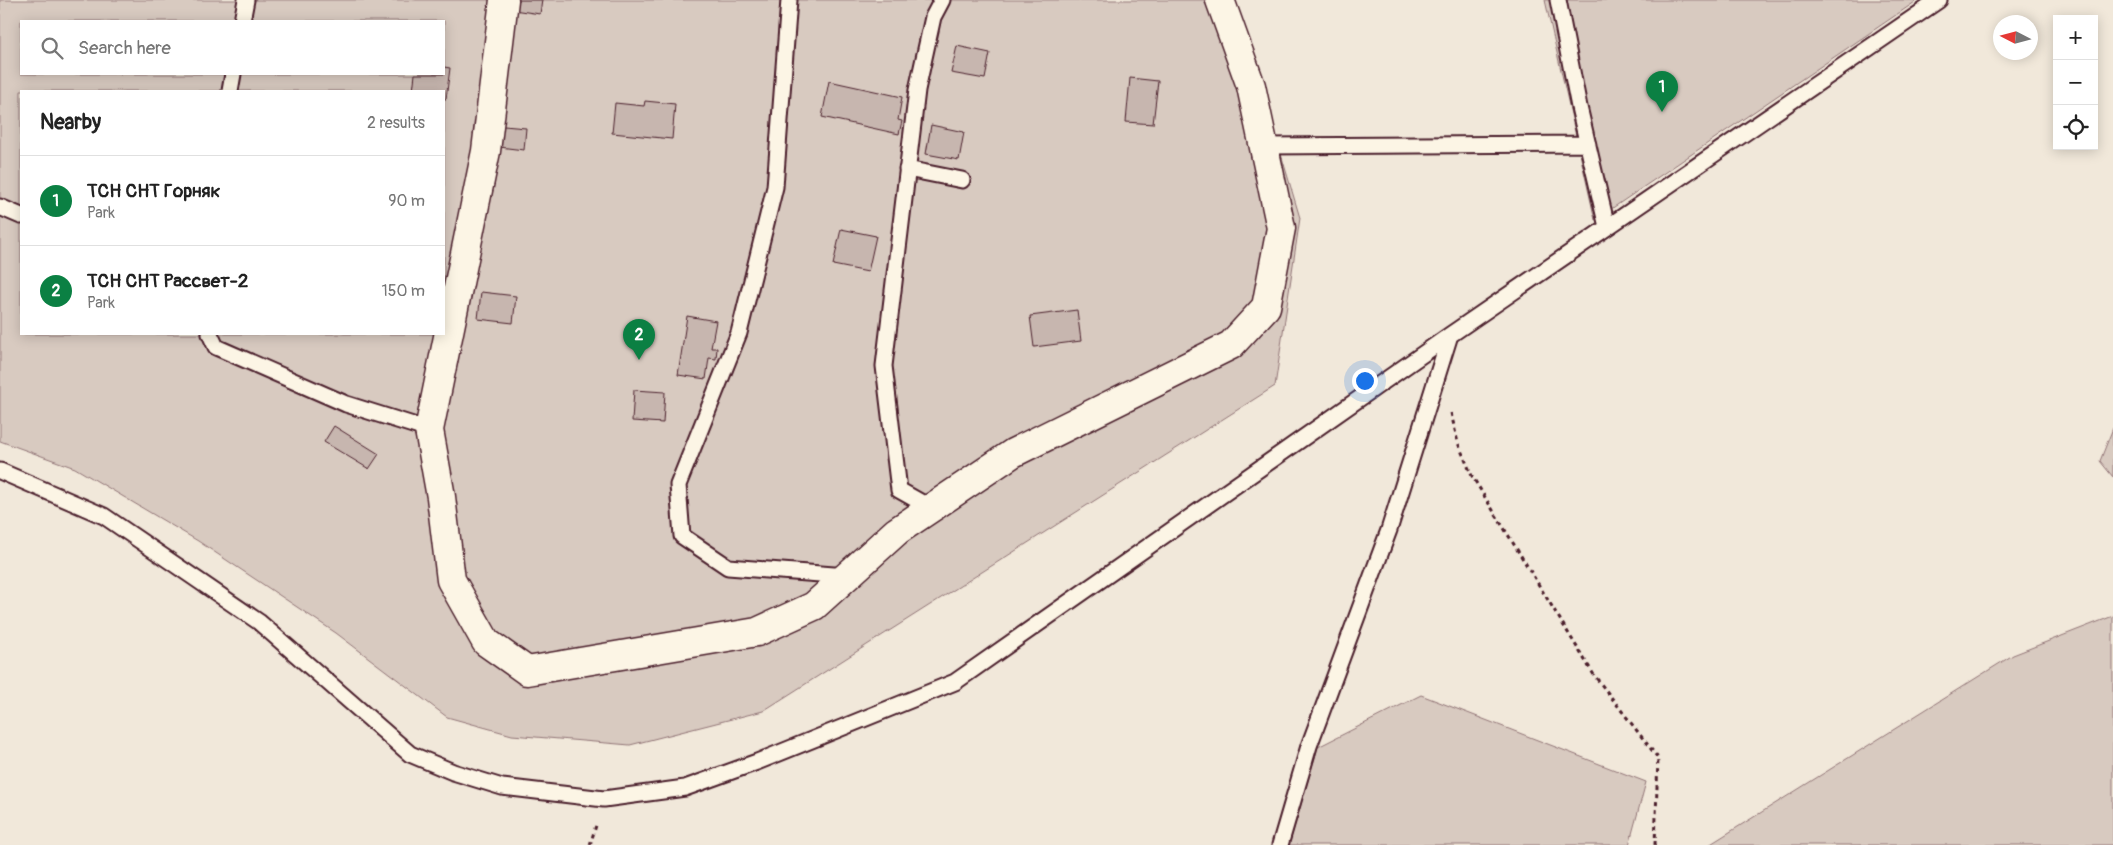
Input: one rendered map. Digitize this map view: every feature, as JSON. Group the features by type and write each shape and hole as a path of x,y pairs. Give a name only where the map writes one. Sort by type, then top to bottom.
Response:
{"street":[{"path":"504,0 486,151 429,430 441,497 451,580 486,642 527,671 757,632 814,606 897,531 1014,454 1231,345 1266,307 1282,228 1251,86 1220,0"}],"lane":[{"path":"242,20 246,0"},
{"path":"789,0 775,187 739,333 678,485 682,536 728,567 847,576"},
{"path":"931,508 899,490 884,366 917,90 933,17 942,0"},
{"path":"1558,0 1607,227"},
{"path":"0,471 104,516 251,616 410,754 453,772 502,787 604,799 685,788 757,762 955,682 1450,335 1939,0"},
{"path":"230,90 233,75"},
{"path":"1264,146 1588,144"},
{"path":"907,169 962,180"},
{"path":"0,207 20,216"},
{"path":"210,335 216,348 346,404 429,430"},
{"path":"1280,845 1309,746 1389,530 1450,335"}],"path":[{"path":"1450,409 1458,443 1472,476 1594,675 1658,758 1655,845"}],"shaded area":[{"path":"0,0 1228,0 1256,70 1300,218 1275,386 763,711 630,745 512,735 447,717 336,633 198,541 75,468 0,441"},
{"path":"1545,0 1918,0 1595,220"},
{"path":"2113,428 2113,477 2100,461"},
{"path":"2113,616 2113,845 1709,845 2013,655"},
{"path":"1421,695 1646,782 1629,845 1289,845 1318,747"}],"building":[{"path":"509,0 542,0 540,14 507,9"},
{"path":"957,46 990,53 985,79 951,73"},
{"path":"445,67 450,68 446,99 445,90 413,90 415,75 445,75"},
{"path":"1130,78 1158,81 1153,124 1126,122"},
{"path":"829,81 902,97 898,120 902,121 899,134 822,117"},
{"path":"645,101 675,104 672,139 612,133 615,103 644,106"},
{"path":"493,125 526,128 524,150 491,146"},
{"path":"931,125 964,132 959,160 926,154"},
{"path":"841,229 876,236 868,272 833,265"},
{"path":"481,292 516,296 513,323 478,319"},
{"path":"1077,310 1081,341 1034,347 1030,316"},
{"path":"687,316 716,321 711,348 717,348 716,359 709,358 706,379 678,375"},
{"path":"634,390 665,392 663,423 632,421"},
{"path":"334,426 379,454 369,469 324,442"}],"place":[{"name":"ТСН СНТ Горняк","path":"1662,112"},
{"name":"ТСН СНТ Рассвет-2","path":"639,360"}]}
